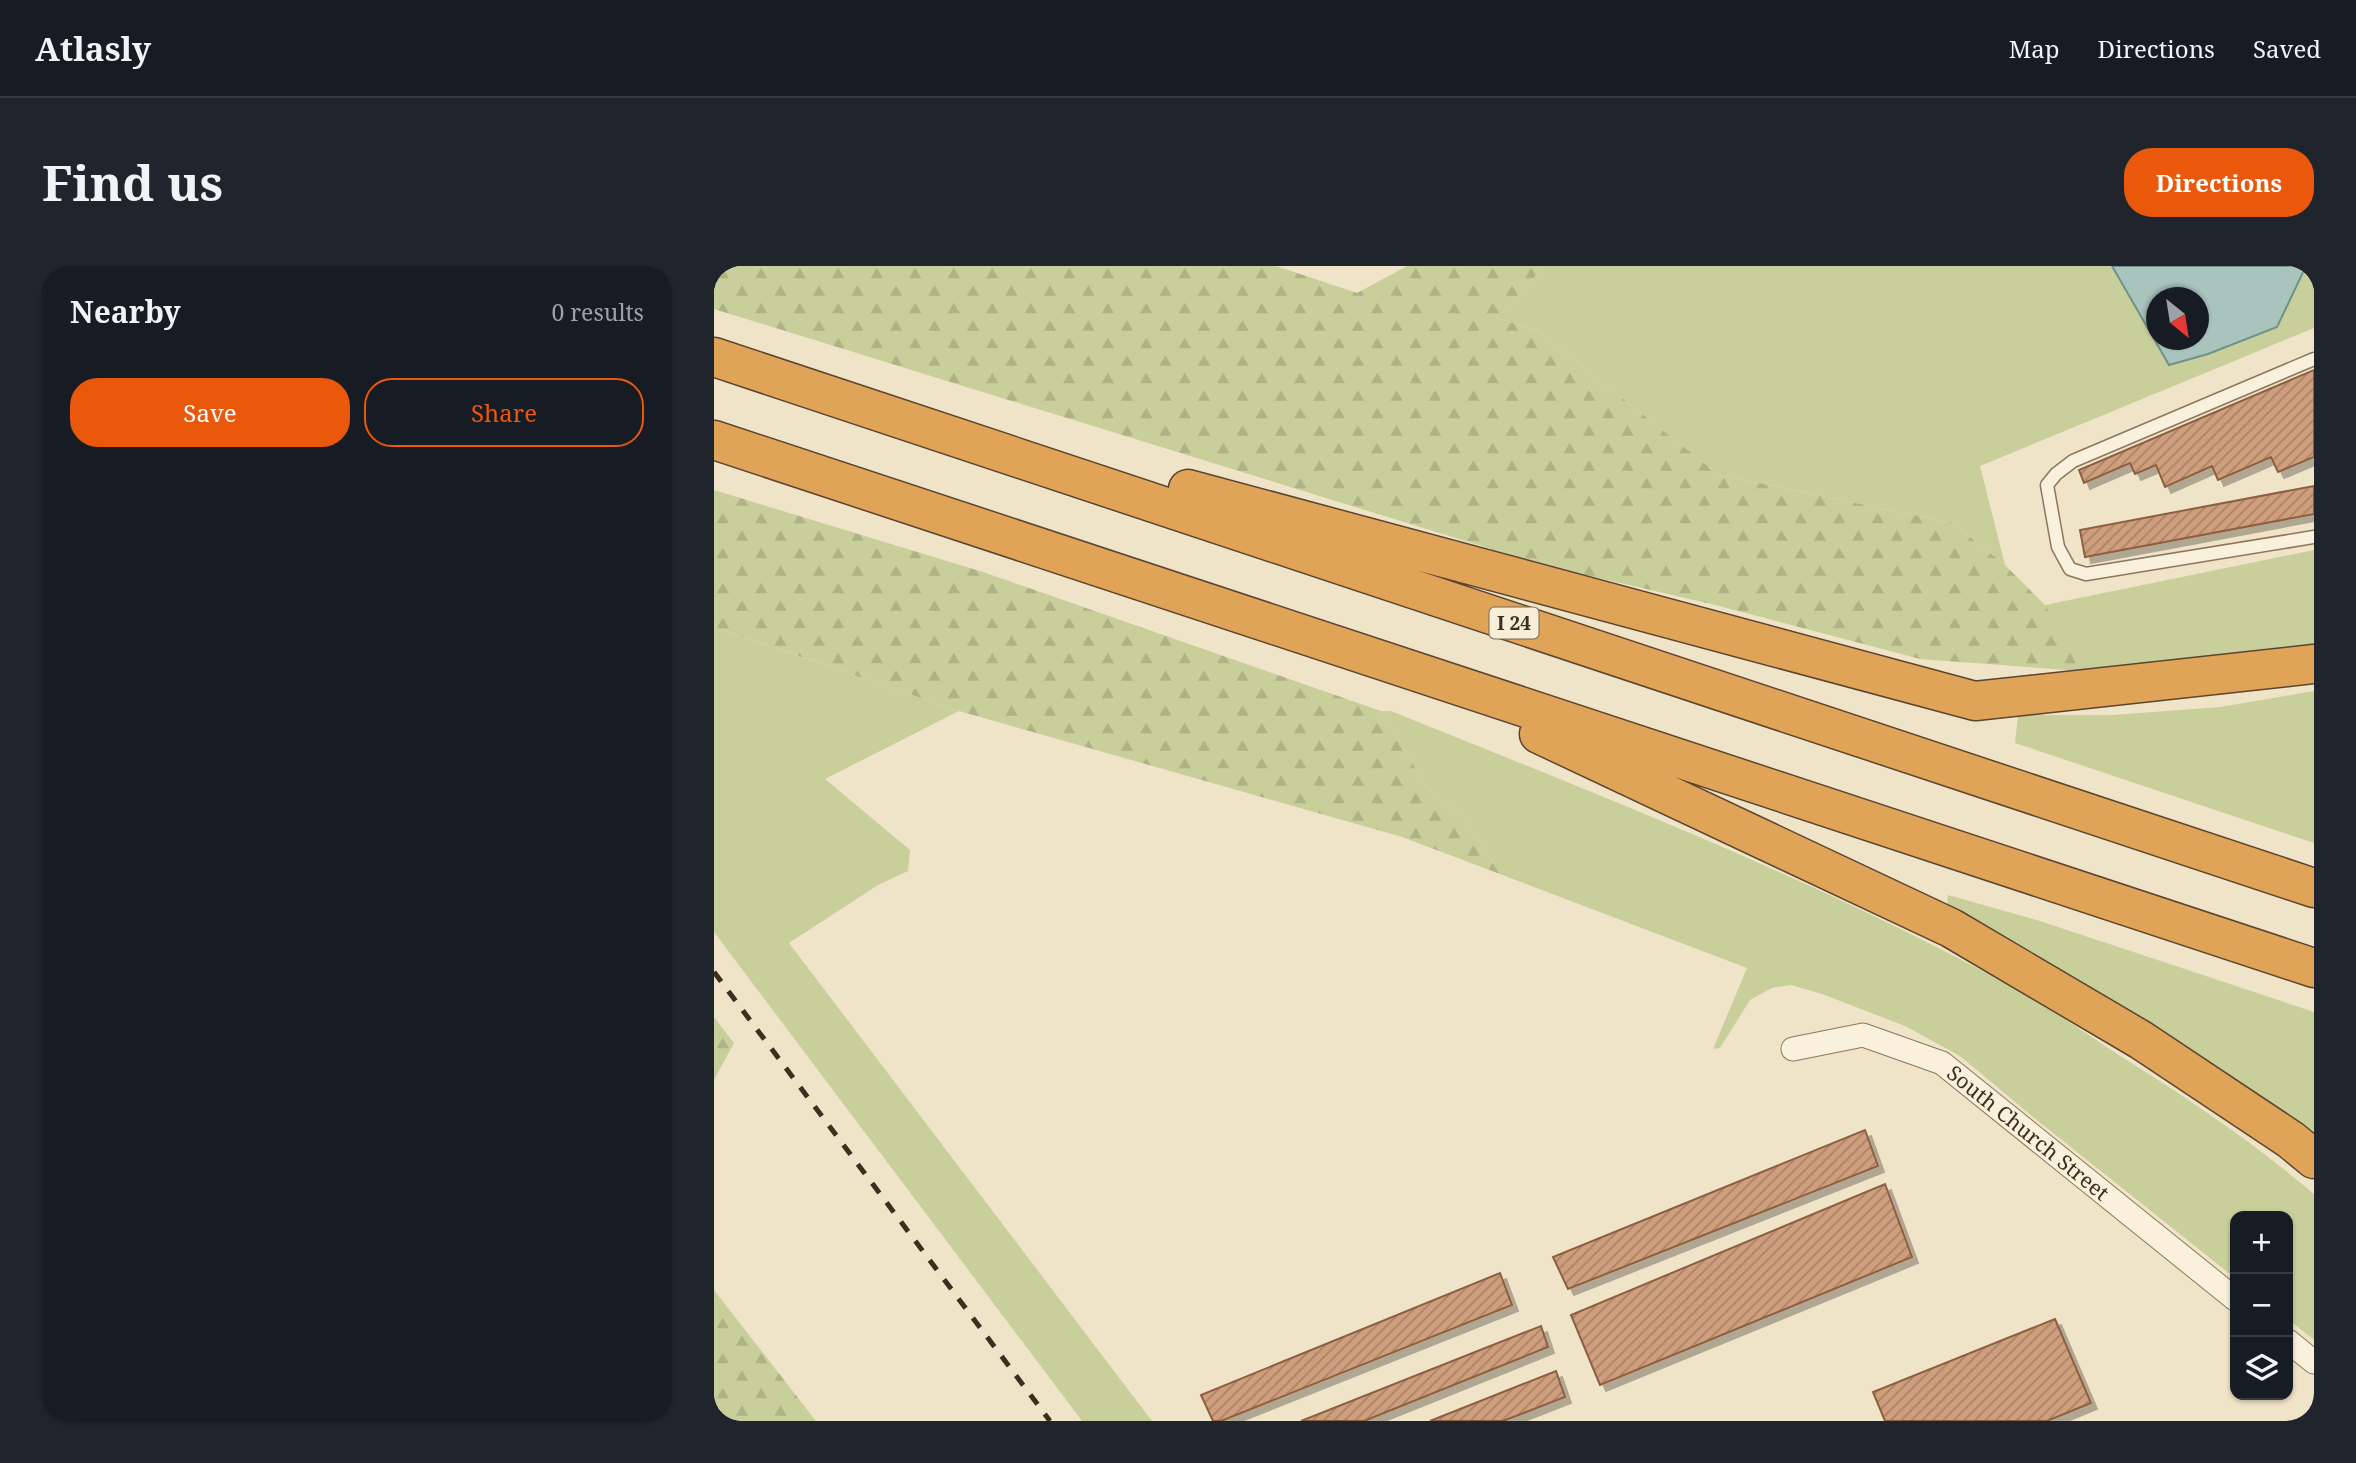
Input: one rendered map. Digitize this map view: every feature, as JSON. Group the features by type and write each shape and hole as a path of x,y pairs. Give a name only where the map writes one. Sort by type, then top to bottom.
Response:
{"highway":[{"name":"I 24","path":"714,357 2314,888"},
{"path":"789,382 1975,701 2314,664"},
{"path":"714,440 2314,968"},
{"path":"1385,661 1951,928 2141,1040 2291,1140 2314,1159"}],"street":[{"name":"South Church Street","path":"1793,1049 1863,1035 1942,1063 2230,1295"},
{"path":"2293,1345 2314,1362"}],"lane":[{"path":"2314,359 2073,461 2047,485 2058,547 2070,569 2086,575 2314,537"}],"green space":[{"path":"714,266 1276,266 1357,293 1407,266 1544,266 1497,318 1538,331 1719,475 1953,523 2005,565 2045,605 2068,644 2079,671 1920,659 1715,605 1543,565 714,309"},
{"path":"1544,266 2314,266 2314,328 1980,466 2005,565 1953,523 1719,475 1538,331 1497,318"},
{"path":"714,490 983,572 1381,711 1427,787 1465,819 1500,874 1402,837 959,711 714,627"},
{"path":"2314,550 2314,650 2079,671 2045,605"},
{"path":"714,627 959,711 825,779 910,850 908,871 878,885 789,943 1152,1421 1082,1421 714,932"},
{"path":"2314,691 2314,843 2015,743 2018,715 2113,715 2220,707"},
{"path":"1381,711 1391,711 1628,807 1784,874 1938,948 2056,1013 2246,1140 2314,1194 2314,1340 2293,1323 2293,1211 2230,1211 2230,1274 1960,1056 1905,1026 1791,985 1772,988 1750,1000 1720,1048 1713,1049 1747,968 1500,874 1465,819 1427,787"},
{"path":"1948,895 2040,921 2314,1012 2314,1144 2148,1025 2032,953 1946,913"},
{"path":"714,1017 734,1043 714,1080"},
{"path":"714,1290 816,1421 714,1421"}],"water":[{"path":"2112,266 2306,266 2277,327 2208,354 2169,365 2160,350 2209,350 2209,287 2146,287 2146,325"}],"building":[{"path":"2314,370 2314,457 2278,472 2271,457 2218,480 2212,466 2165,487 2156,465 2135,474 2130,463 2084,483 2079,470"},
{"path":"2314,486 2314,514 2085,557 2080,530"},
{"path":"1865,1130 1878,1166 1568,1289 1553,1257"},
{"path":"1885,1184 1912,1257 1600,1385 1571,1315"},
{"path":"1500,1273 1512,1305 1221,1421 1213,1421 1201,1395"},
{"path":"2055,1319 2091,1403 2047,1421 1885,1421 1873,1392"},
{"path":"1541,1326 1548,1347 1364,1421 1301,1421"},
{"path":"1556,1371 1565,1397 1503,1421 1430,1421"}],"railway":[{"path":"714,972 1050,1421"}]}
